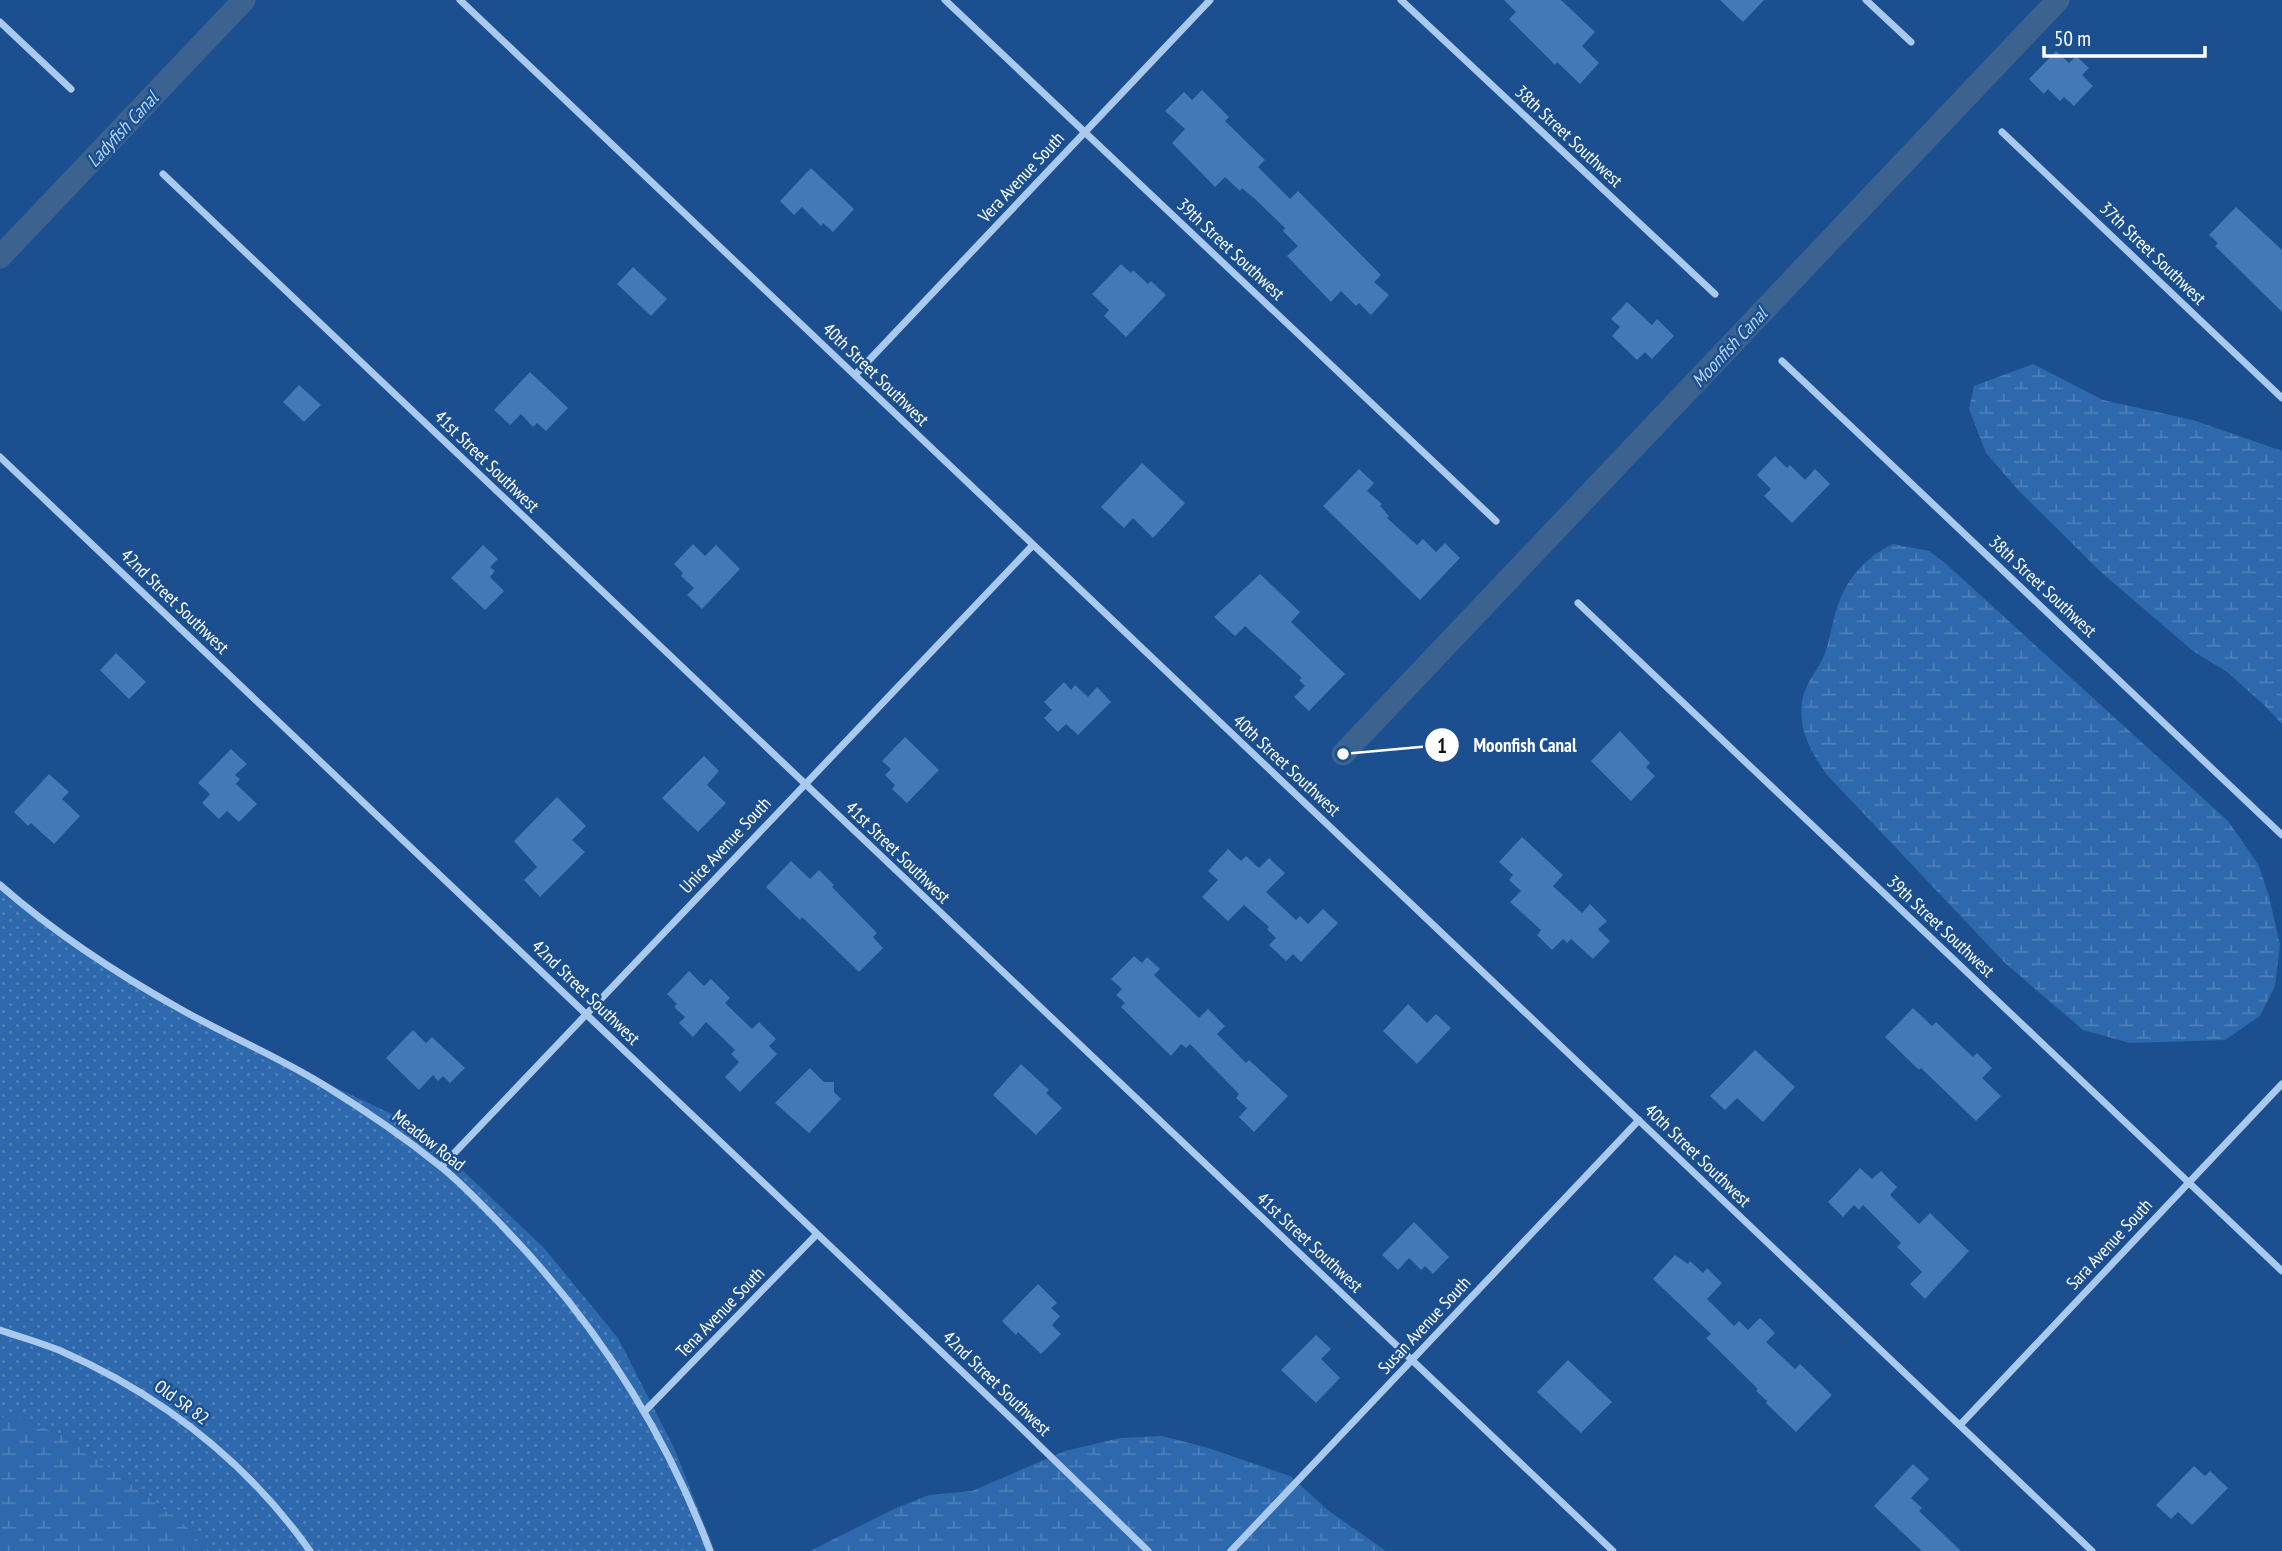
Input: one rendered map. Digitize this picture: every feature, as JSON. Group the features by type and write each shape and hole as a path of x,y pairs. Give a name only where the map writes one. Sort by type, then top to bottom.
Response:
{"street":[{"name":"40th Street Southwest","path":"460,0 2092,1551"},
{"name":"39th Street Southwest","path":"946,0 1496,521"},
{"name":"Vera Avenue South","path":"855,375 1210,0"},
{"name":"38th Street Southwest","path":"1401,0 1715,294"},
{"path":"1866,0 1911,42"},
{"path":"0,22 71,89"},
{"name":"37th Street Southwest","path":"2002,132 2282,398"},
{"name":"41st Street Southwest","path":"163,174 1613,1551"},
{"name":"38th Street Southwest","path":"1782,360 2282,835"},
{"name":"42nd Street Southwest","path":"0,457 1148,1551"},
{"name":"Unice Avenue South","path":"441,1167 1033,545"},
{"name":"39th Street Southwest","path":"1578,603 2282,1271"},
{"name":"Meadow Road","path":"0,884 66,939 112,970 183,1011 326,1086 441,1167 478,1201 553,1280 601,1344 645,1412 673,1464 709,1551"},
{"name":"Sara Avenue South","path":"1960,1425 2282,1084"},
{"name":"Susan Avenue South","path":"1231,1551 1639,1120"},
{"name":"Tena Avenue South","path":"645,1412 817,1234"},
{"name":"Old SR 82","path":"0,1330 58,1350 99,1369 193,1427 266,1496 310,1551"}],"green space":[{"path":"2033,364 2103,400 2193,420 2282,451 2282,724 2227,672 2193,651 2103,574 2019,491 1986,453 1969,409 1974,386"},
{"path":"1893,544 1929,551 1944,562 2228,821 2258,864 2269,896 2280,945 2275,986 2260,1016 2225,1040 2130,1043 2083,1030 2005,963 1827,775 1811,749 1804,731 1801,712 1803,695 1825,652 1845,589 1864,563"},
{"path":"0,880 48,925 97,963 239,1042 415,1125 544,1248 618,1338 674,1448 715,1551 207,1551 187,1527 73,1440 9,1413 0,1420"},
{"path":"9,1413 73,1440 187,1527 207,1551 0,1551 0,1420"},
{"path":"1162,1436 1205,1447 1290,1476 1329,1511 1386,1551 810,1551 896,1508 929,1495 972,1491 1065,1451 1120,1438"}],"building":[{"path":"1504,0 1561,0 1595,32 1582,46 1599,63 1580,84 1557,62 1555,65 1509,19 1516,12"},
{"path":"1720,0 1764,0 1743,22"},
{"path":"2056,51 2069,63 2076,56 2089,68 2082,75 2093,86 2074,106 2064,97 2060,101 2048,89 2044,94 2029,79"},
{"path":"1202,90 1229,117 1225,121 1265,160 1258,167 1290,199 1298,191 1381,275 1374,282 1389,295 1371,315 1359,303 1356,306 1341,291 1331,302 1287,256 1298,246 1283,231 1285,228 1255,199 1242,188 1240,191 1225,177 1215,187 1172,143 1185,129 1165,111 1184,92 1192,100"},
{"path":"811,168 854,209 833,232 823,223 821,226 802,207 794,215 780,201"},
{"path":"2236,207 2282,250 2282,312 2215,246 2218,243 2209,235"},
{"path":"1121,264 1131,273 1133,270 1148,284 1151,281 1166,295 1126,337 1104,316 1109,310 1092,294"},
{"path":"633,267 667,299 651,316 617,284"},
{"path":"1627,302 1652,325 1657,319 1674,336 1652,359 1645,352 1637,360 1612,336 1620,327 1611,319"},
{"path":"530,372 568,408 546,431 537,423 533,427 521,414 510,425 494,410"},
{"path":"299,385 321,405 304,422 283,402"},
{"path":"1775,456 1787,468 1790,465 1805,480 1815,469 1830,484 1792,523 1764,496 1771,489 1757,475"},
{"path":"1142,463 1185,503 1153,538 1133,518 1124,528 1101,507"},
{"path":"1359,469 1374,483 1367,491 1382,504 1380,506 1389,516 1387,518 1417,545 1423,539 1436,552 1445,543 1460,558 1420,600 1323,506"},
{"path":"693,544 705,556 716,545 740,569 702,609 687,595 694,588 681,576 683,573 674,564"},
{"path":"483,545 498,559 490,567 495,571 490,577 504,591 485,610 451,578"},
{"path":"1260,574 1300,612 1291,622 1345,674 1309,711 1294,697 1305,686 1299,680 1302,678 1245,626 1235,636 1214,617"},
{"path":"116,653 146,682 129,699 100,670"},
{"path":"1064,682 1071,690 1075,685 1088,697 1097,687 1111,702 1078,735 1066,724 1058,732 1044,718 1052,710 1044,702"},
{"path":"1620,731 1650,763 1646,767 1655,776 1631,801 1591,761"},
{"path":"905,737 939,770 907,803 892,789 895,785 885,775 891,769 882,761"},
{"path":"231,749 247,764 235,775 240,779 236,784 257,804 239,822 227,811 219,819 202,803 210,794 198,783"},
{"path":"704,756 719,771 707,785 726,803 698,832 662,798"},
{"path":"49,774 69,792 62,799 80,816 54,844 31,823 28,826 14,812"},
{"path":"557,797 586,826 572,840 585,852 540,897 524,880 537,867 514,841"},
{"path":"1522,837 1563,875 1553,886 1582,913 1590,904 1607,921 1598,929 1610,941 1593,959 1571,939 1567,943 1563,939 1552,950 1537,935 1541,930 1510,902 1521,891 1509,880 1513,875 1499,862"},
{"path":"1228,849 1241,861 1246,856 1259,868 1269,858 1285,873 1266,892 1296,920 1300,916 1308,924 1323,909 1338,923 1301,962 1293,954 1286,961 1269,945 1276,938 1267,929 1269,927 1244,905 1228,921 1202,897 1218,880 1208,871"},
{"path":"791,861 810,879 819,870 877,933 873,937 883,948 859,972 802,917 800,920 766,887"},
{"path":"1134,956 1142,963 1147,957 1160,969 1154,975 1199,1018 1208,1009 1225,1026 1217,1034 1246,1063 1249,1060 1288,1096 1254,1132 1239,1117 1247,1108 1236,1098 1239,1094 1190,1044 1186,1048 1181,1044 1171,1056 1121,1007 1125,1003 1116,995 1122,989 1111,979"},
{"path":"689,971 704,986 711,979 730,998 725,1003 752,1029 759,1022 776,1039 769,1046 777,1054 740,1092 725,1077 739,1062 731,1054 735,1050 706,1022 693,1037 679,1023 685,1017 674,1007 677,1004 667,994"},
{"path":"1408,1004 1427,1023 1436,1014 1451,1028 1417,1064 1383,1031"},
{"path":"1913,1008 1932,1026 1936,1022 1973,1057 1977,1053 1992,1068 1982,1078 2001,1096 1976,1121 1885,1037"},
{"path":"413,1030 426,1043 432,1037 465,1068 450,1083 443,1076 438,1081 433,1075 419,1090 386,1058"},
{"path":"1755,1050 1795,1087 1763,1122 1737,1098 1725,1110 1710,1096"},
{"path":"1021,1064 1049,1090 1046,1093 1062,1108 1036,1135 993,1095"},
{"path":"810,1068 824,1082 834,1082 834,1092 841,1099 809,1133 775,1103"},
{"path":"1860,1168 1872,1179 1881,1171 1897,1187 1890,1195 1919,1224 1930,1213 1969,1251 1925,1299 1910,1284 1922,1272 1897,1247 1901,1243 1863,1205 1859,1210 1854,1205 1843,1217 1828,1202"},
{"path":"1414,1222 1449,1257 1433,1274 1425,1266 1421,1270 1409,1258 1398,1270 1382,1255"},
{"path":"1675,1255 1688,1264 1690,1261 1703,1273 1707,1268 1722,1283 1707,1299 1734,1326 1739,1321 1748,1330 1760,1318 1775,1333 1766,1342 1795,1369 1800,1364 1832,1395 1796,1432 1766,1403 1756,1391 1758,1389 1706,1338 1711,1334 1653,1279"},
{"path":"1038,1284 1057,1303 1051,1308 1060,1316 1052,1325 1061,1334 1041,1354 1002,1321"},
{"path":"1316,1335 1331,1349 1321,1359 1340,1378 1316,1403 1281,1370"},
{"path":"1568,1360 1612,1402 1581,1433 1537,1392"},
{"path":"1913,1464 1929,1479 1911,1498 1922,1508 1919,1511 1961,1551 1922,1551 1874,1506"},
{"path":"2194,1466 2205,1476 2210,1471 2228,1488 2192,1525 2178,1512 2171,1519 2156,1505"}],"waterway":[{"name":"Ladyfish Canal","path":"0,257 244,0"},
{"name":"Moonfish Canal","path":"1343,754 2058,0"}],"place":[{"name":"Moonfish Canal","path":"1343,754"}]}
